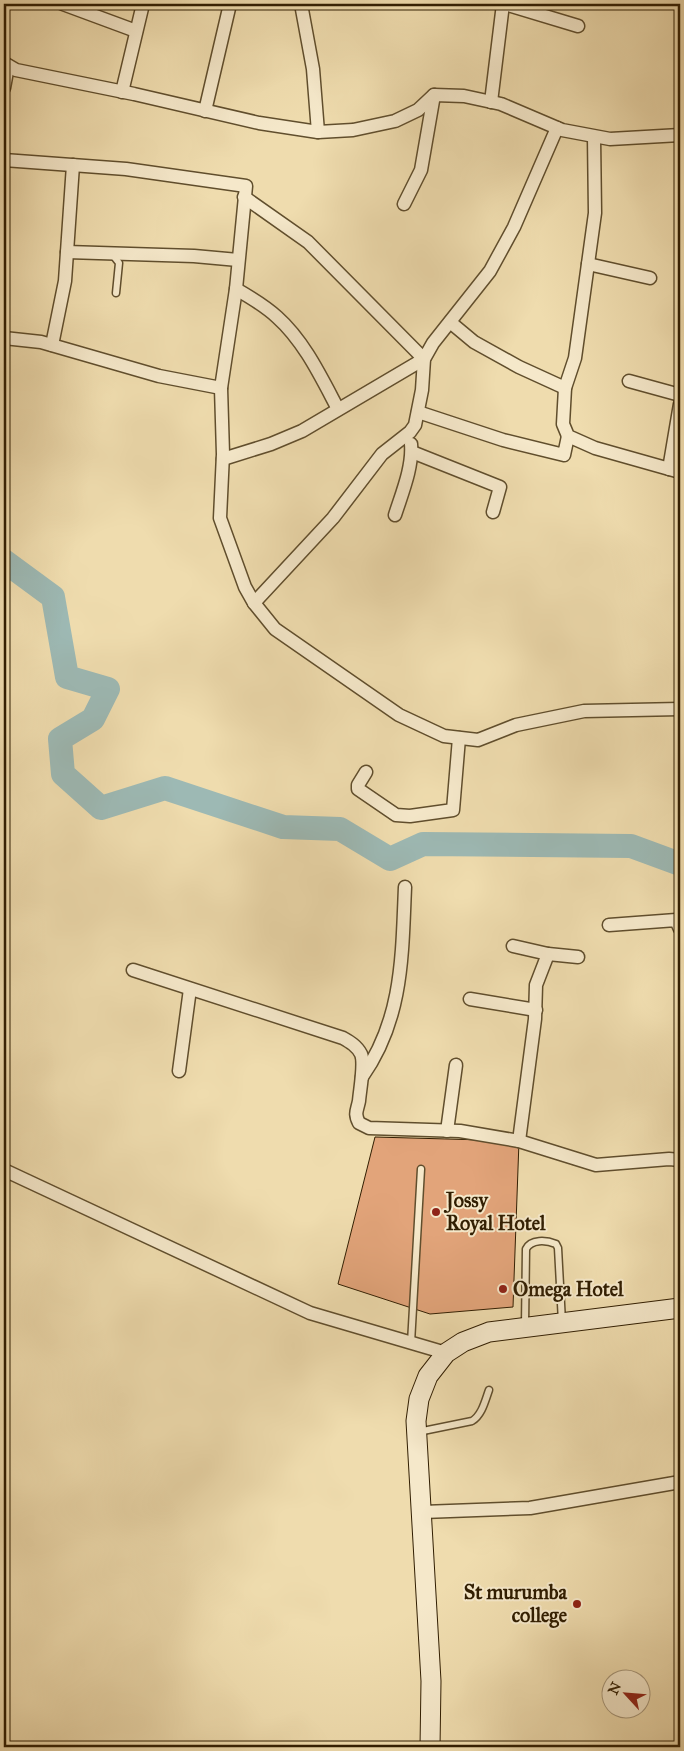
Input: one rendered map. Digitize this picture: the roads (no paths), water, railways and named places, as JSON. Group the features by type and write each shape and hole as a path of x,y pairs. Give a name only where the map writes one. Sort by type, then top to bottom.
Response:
{"street":[{"path":"63,4 136,31"},
{"path":"122,92 143,4"},
{"path":"205,111 230,4"},
{"path":"301,4 313,69 318,132"},
{"path":"491,102 504,4 578,26"},
{"path":"4,88 6,65 16,70 259,123 318,132 353,130 394,120 418,110 434,95 464,96 501,104 557,128 610,139 680,135"},
{"path":"404,204 421,170 434,95"},
{"path":"254,603 333,518 382,454 410,432 415,425 422,390 424,359 433,343 490,271 509,236 557,128"},
{"path":"418,412 503,440 564,455 568,436 563,424 565,388 575,358 595,212 594,136"},
{"path":"4,160 126,169 246,186 236,289 221,388 223,459 220,518 245,587 254,603 275,629 399,715 444,736 478,740 516,725 584,711 680,709"},
{"path":"52,345 65,281 73,165"},
{"path":"244,197 308,242 424,359"},
{"path":"67,252 194,256 238,260"},
{"path":"588,264 650,278"},
{"path":"236,289 258,301 278,318 296,339 319,372 338,409"},
{"path":"450,322 480,345 519,367 565,388"},
{"path":"4,338 41,342 159,376 221,388"},
{"path":"223,459 271,444 302,431 424,359"},
{"path":"629,381 680,395"},
{"path":"568,436 595,448 675,470 680,404"},
{"path":"395,515 412,452 410,432"},
{"path":"412,452 500,487 493,512"},
{"path":"366,772 358,785 358,789 396,815 410,816 453,810 459,738"},
{"path":"361,1079 372,1063 393,1013 402,962 405,888"},
{"path":"609,925 676,920 680,929"},
{"path":"513,946 548,954 578,957"},
{"path":"519,1141 536,1010 536,985 548,954"},
{"path":"133,970 343,1038 355,1046 363,1060 355,1116 359,1123 369,1128 460,1131 519,1141 596,1165 669,1159 680,1160"},
{"path":"179,1071 190,989"},
{"path":"470,999 536,1010"},
{"path":"447,1131 456,1066"},
{"path":"4,1170 310,1313 446,1353"},
{"path":"430,1747 431,1681 416,1421 419,1399 428,1376 446,1353 463,1342 489,1332 680,1308"},
{"path":"422,1512 530,1508 680,1482"}],"lane":[{"path":"111,253 119,263 116,293"},
{"path":"411,1343 421,1169"},
{"path":"525,1327 526,1249 528,1244 532,1242 550,1242 556,1244 558,1248 562,1323"},
{"path":"417,1432 472,1421 481,1412 489,1390"}],"waterway":[{"path":"4,561 53,597 67,677 108,689 93,719 60,739 63,774 101,808 165,788 283,827 340,829 390,859 423,844 631,846 680,864"}],"place":[{"name":"Jossy Royal Hotel","path":"436,1212"},
{"name":"Omega Hotel","path":"503,1289"},
{"name":"St murumba college","path":"577,1604"}]}
